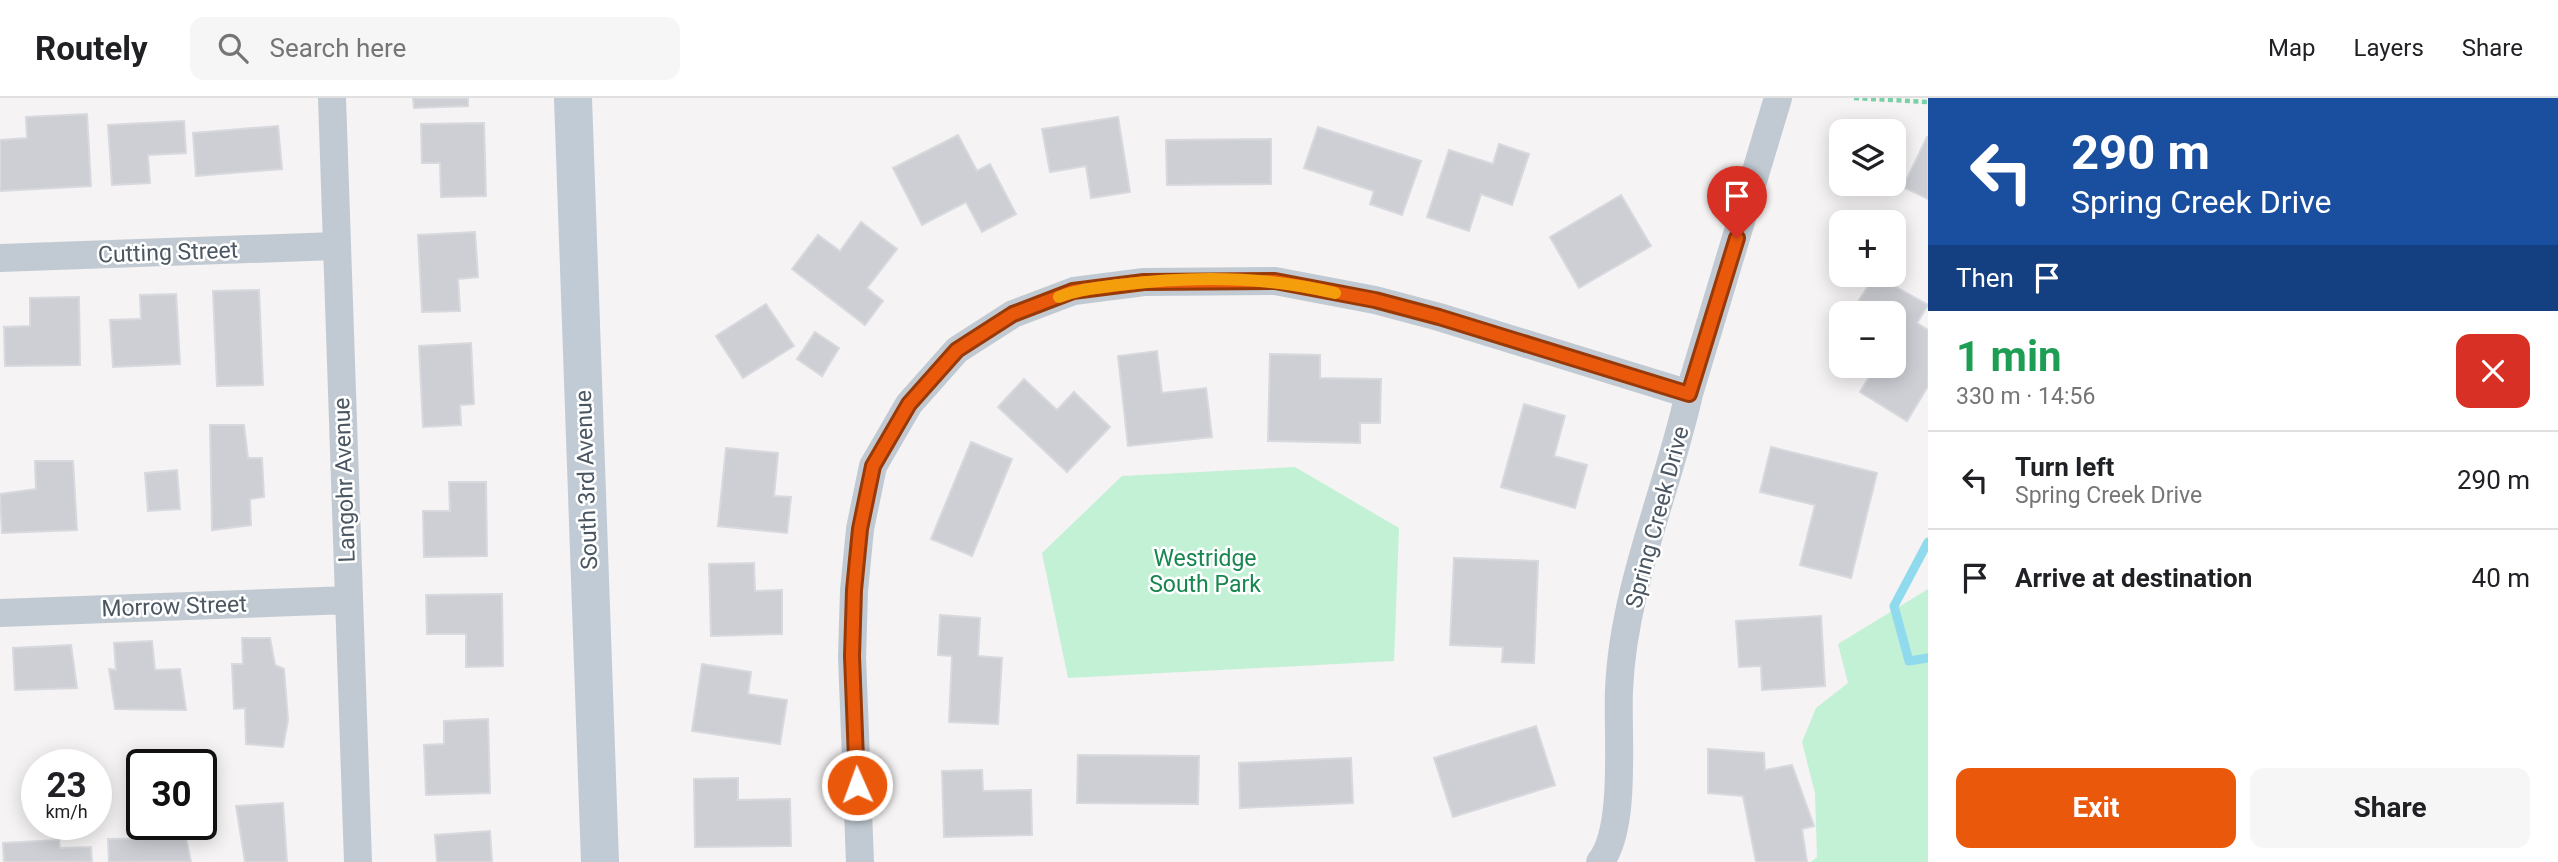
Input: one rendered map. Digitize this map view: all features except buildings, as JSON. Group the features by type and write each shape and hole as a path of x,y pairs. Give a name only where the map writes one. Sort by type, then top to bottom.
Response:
{"main road":[{"name":"South 3rd Avenue","path":"573,98 600,862"}],"street":[{"name":"Langohr Avenue","path":"332,98 358,862"},
{"name":"Spring Creek Drive","path":"1600,862 1607,853 1617,815 1622,655 1639,573 1678,442 1689,394 1778,98"},
{"name":"Cutting Street","path":"0,258 336,246"},
{"path":"860,862 852,656 854,590 860,529 873,466 909,404 957,350 1013,314 1073,291 1144,282 1275,281 1375,300 1439,317 1689,394"},
{"name":"Morrow Street","path":"0,613 349,600"}],"path":[{"path":"1854,98 1928,102"}],"green space":[{"name":"Westridge South Park","path":"1295,467 1399,528 1394,661 1068,678 1042,553 1122,476"},
{"path":"1928,589 1928,862 1811,862 1817,857 1815,793 1802,742 1816,708 1848,683 1838,644"}],"waterway":[{"path":"1928,542 1894,606 1909,661 1928,658"}],"slow traffic":[{"path":"1059,297 1073,291 1144,282 1236,280 1275,281 1335,293"}],"route":[{"path":"857,785 852,656 854,590 860,529 873,466 909,404 957,350 1013,314 1073,291 1144,282 1275,281 1375,300 1439,317 1689,394 1737,238"}]}
